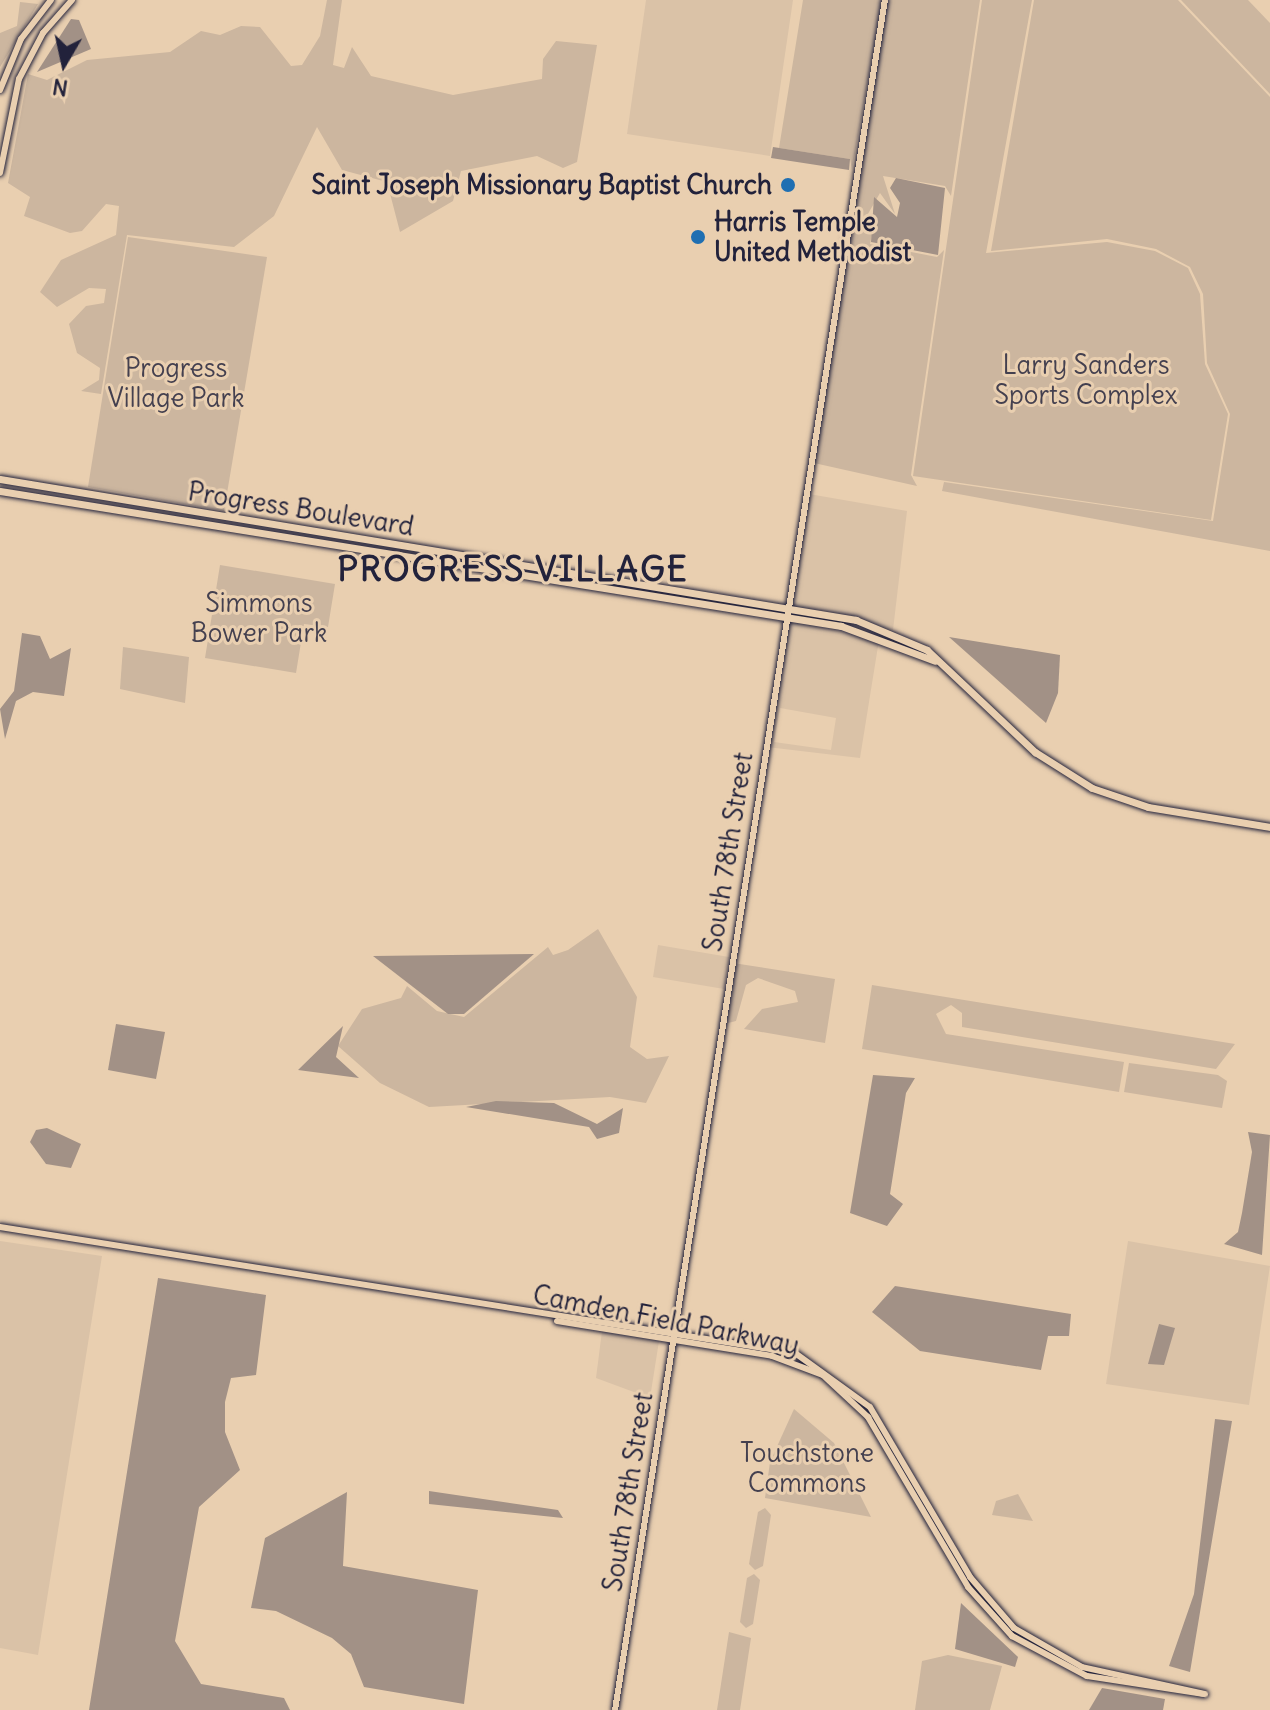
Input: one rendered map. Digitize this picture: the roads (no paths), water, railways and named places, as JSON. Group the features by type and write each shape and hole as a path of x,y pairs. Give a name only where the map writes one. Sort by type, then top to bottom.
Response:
{"main road":[{"name":"Progress Boulevard","path":"0,479 671,594"},
{"name":"Progress Boulevard","path":"0,491 786,612 867,632 947,668 1035,752 1092,788 1148,807 1270,827"},
{"path":"142,514 217,516 232,528"},
{"path":"281,536 282,527"}],"street":[{"path":"0,90 21,39 51,0"},
{"path":"0,173 19,79 43,33 72,0"},
{"name":"South 78th Street","path":"615,1710 885,0"},
{"name":"Camden Field Parkway","path":"0,1227 511,1311 787,1350 836,1375 878,1417 970,1577 1014,1628 1082,1667 1205,1694 1097,1679 1028,1647 973,1594 877,1430 843,1390 784,1359 673,1336"}],"place":[{"name":"Saint Joseph Missionary Baptist Church","path":"788,185"},
{"name":"Harris Temple United Methodist","path":"698,237"}],"district":[{"name":"PROGRESS VILLAGE","path":"513,569"}],"park label":[{"name":"Larry Sanders Sports Complex","path":"1086,380"},
{"name":"Progress Village Park","path":"176,383"},
{"name":"Simmons Bower Park","path":"259,618"},
{"name":"Touchstone Commons","path":"807,1468"}]}
